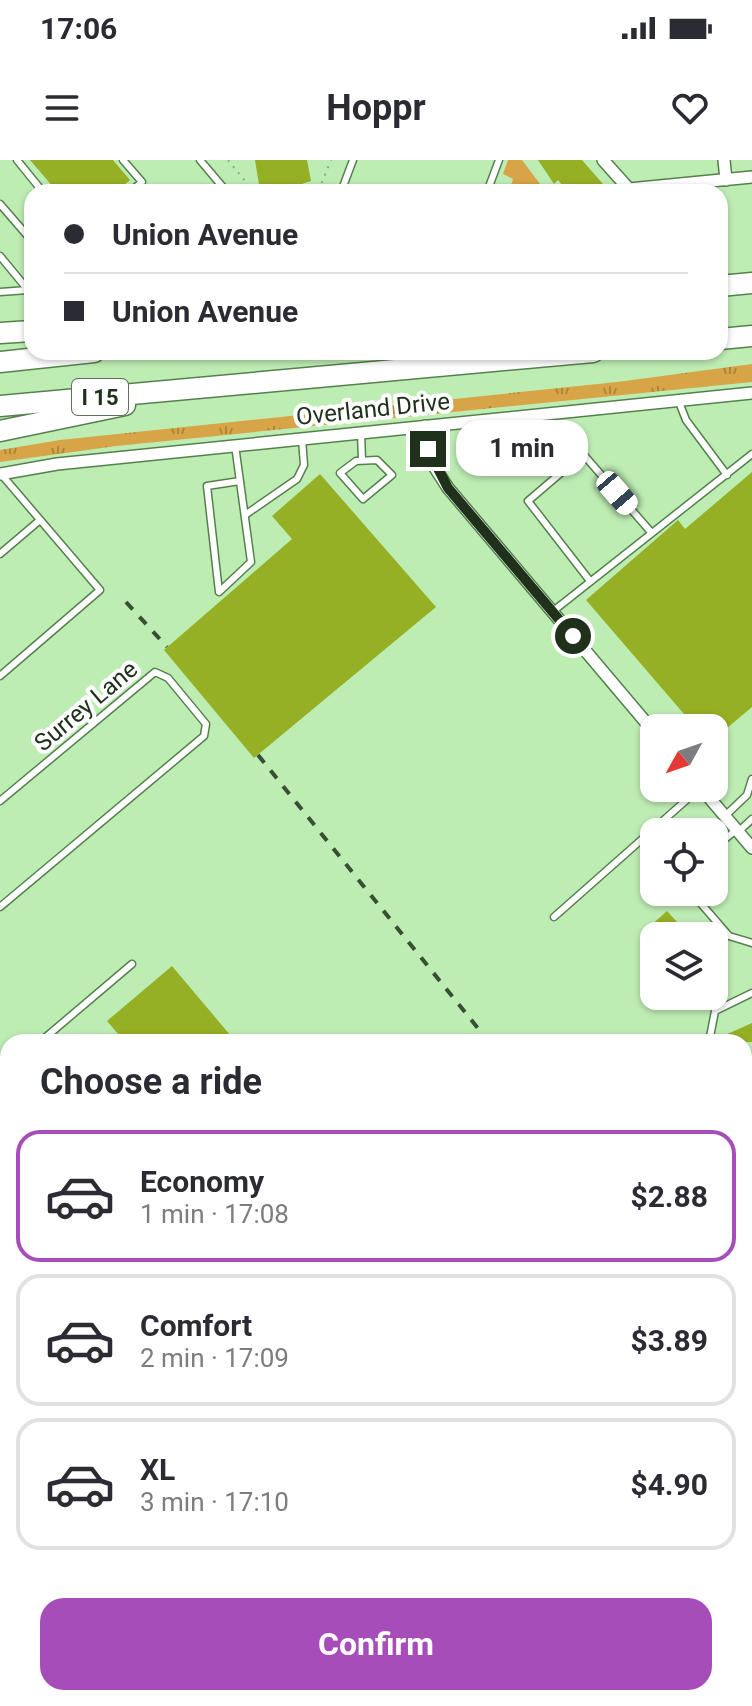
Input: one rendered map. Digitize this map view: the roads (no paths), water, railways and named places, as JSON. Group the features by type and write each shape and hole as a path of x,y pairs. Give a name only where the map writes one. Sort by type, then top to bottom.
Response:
{"highway":[{"path":"728,285 752,283"},
{"path":"0,333 24,332"},
{"path":"728,338 752,336"},
{"name":"I 15","path":"0,362 24,359"},
{"name":"I 15","path":"0,406 505,360"},
{"path":"0,431 199,388"}],"street":[{"path":"603,160 625,184"},
{"path":"724,160 726,180"},
{"path":"683,184 752,177"},
{"name":"Overland Drive","path":"0,474 57,464 752,393"},
{"path":"425,426 428,449 439,475 640,716"},
{"path":"713,802 752,848"}],"lane":[{"path":"17,160 36,184"},
{"path":"123,160 142,182 140,184"},
{"path":"200,160 220,184"},
{"path":"344,184 353,160"},
{"path":"490,184 499,160"},
{"path":"0,204 24,232"},
{"path":"0,256 24,283"},
{"path":"0,292 24,290"},
{"path":"679,401 686,420 727,475"},
{"path":"361,433 362,460"},
{"path":"245,515 297,479 304,465 302,439"},
{"path":"235,445 245,515 251,562 219,592 207,486 240,481"},
{"path":"590,581 528,501 583,454 650,531"},
{"path":"552,612 650,531 752,454"},
{"path":"362,460 377,460 392,475 363,499 340,473 349,463 362,460"},
{"path":"0,474 100,590 0,676"},
{"path":"0,554 40,520"},
{"name":"Surrey Lane","path":"0,801 151,674 159,671 203,719 207,728 204,736 0,907"},
{"path":"725,816 747,795 752,779"},
{"path":"554,917 685,802"},
{"path":"728,838 752,819"},
{"path":"703,906 729,936 752,943"},
{"path":"49,1034 132,964"},
{"path":"711,1034 715,1011 752,993"}],"railway":[{"path":"126,602 167,647"},
{"path":"258,755 483,1034"}]}
